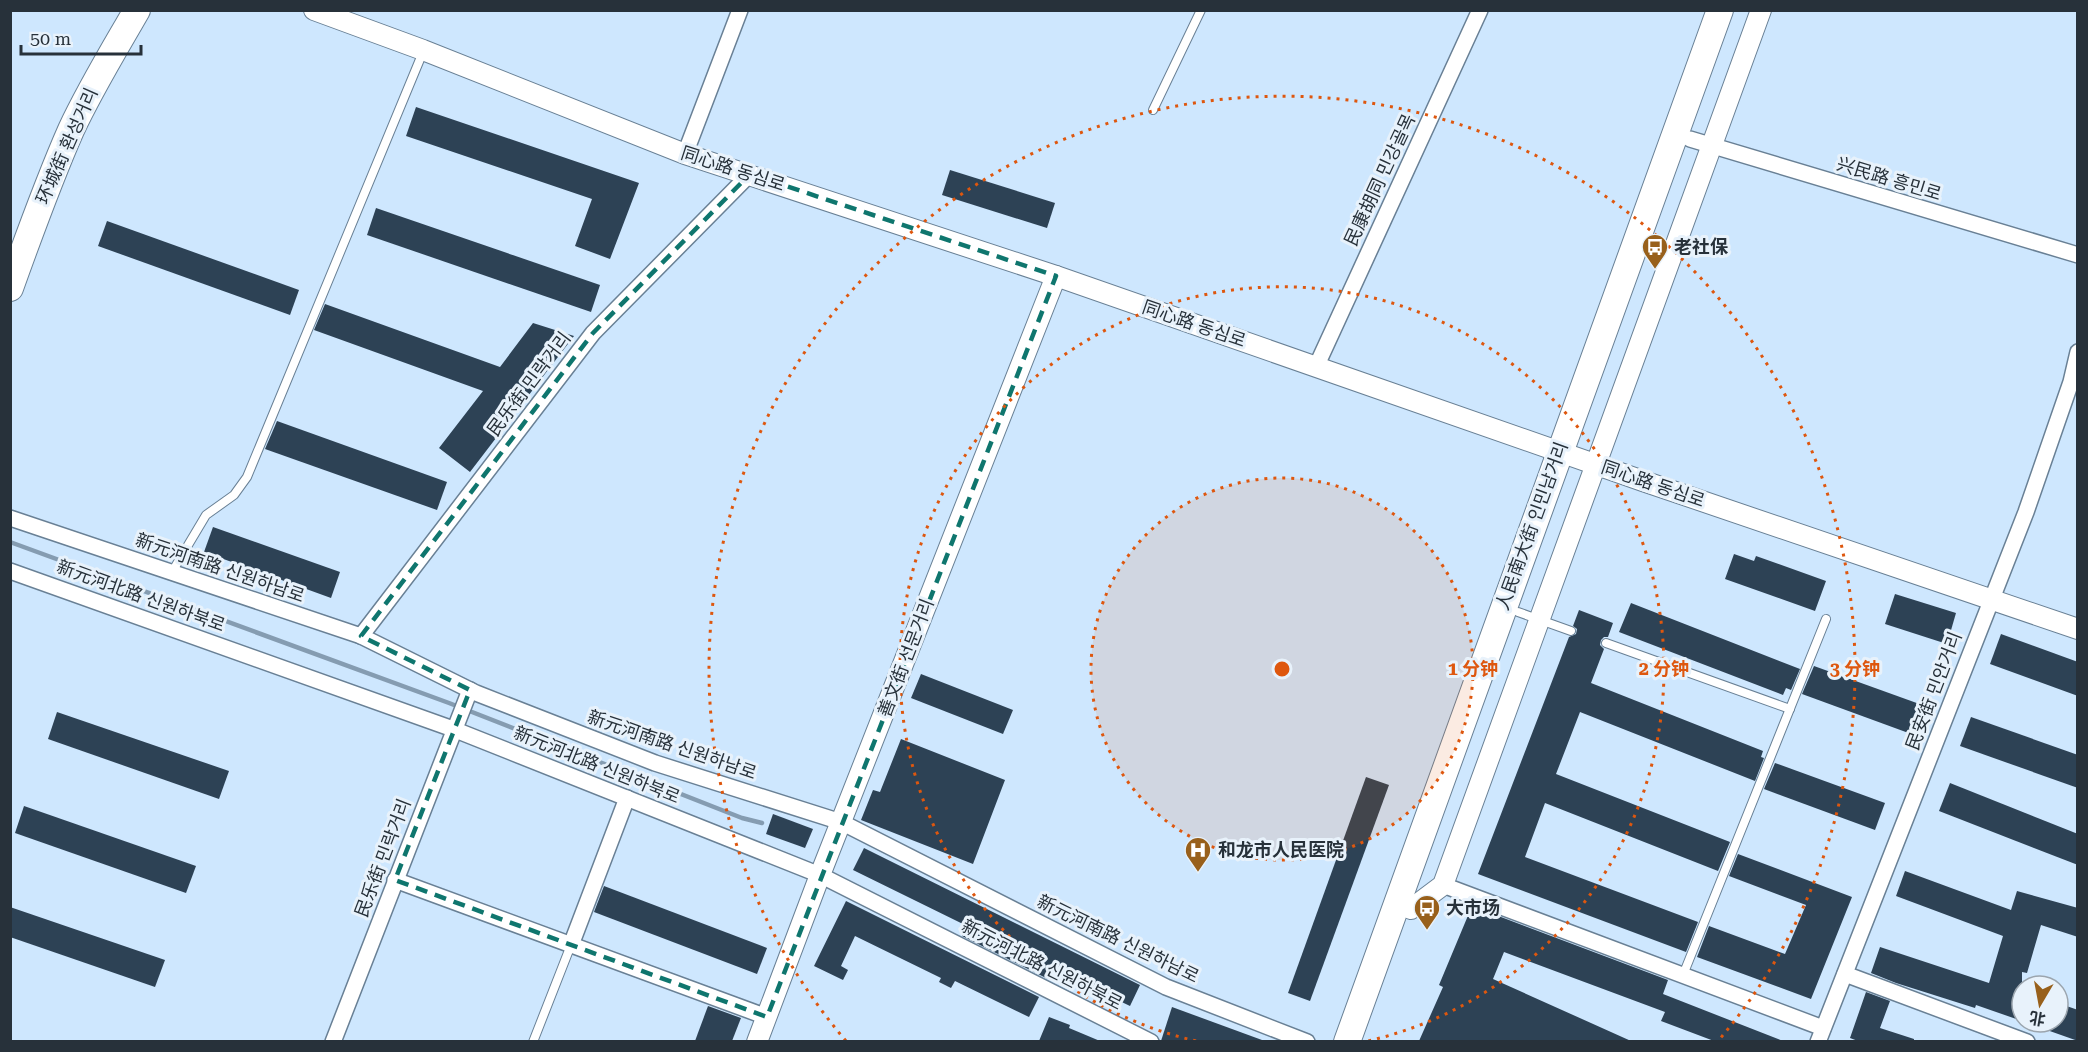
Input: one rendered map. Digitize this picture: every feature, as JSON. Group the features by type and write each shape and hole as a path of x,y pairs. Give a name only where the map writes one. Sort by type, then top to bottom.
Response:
{"main road":[{"name":"环城街 환성거리","path":"10,288 72,129 109,57 137,10"},
{"name":"人民南大街 인민남거리","path":"1364,1041 1411,909 1529,615 1576,457 1720,10"},
{"name":"人民南大街 인민남거리","path":"1347,1041 1701,143 1737,10"}],"street":[{"name":"同心路 동심로","path":"314,10 423,50 685,154 1056,276 1990,600 2078,628"},
{"path":"685,154 740,10"},
{"name":"民康胡同 민강골목","path":"1316,366 1480,10"},
{"name":"人民南大街 인민남거리","path":"1701,143 1761,10"},
{"name":"兴民路 흥민로","path":"1701,143 2078,255"},
{"name":"民乐街 민락거리","path":"361,636 594,333 750,174"},
{"name":"善文街 선문거리","path":"757,1041 1056,276"},
{"name":"民安街 민안거리","path":"1821,1035 2026,512 2071,381 2078,352"},
{"name":"新元河南路 신원하남로","path":"10,518 361,636 468,694 655,763 841,822 1166,987 1307,1041"},
{"name":"新元河北路 신원하북로","path":"10,571 456,723 627,798 820,875 1151,1041"},
{"name":"人民南大街 인민남거리","path":"1443,885 1529,615"},
{"name":"民乐街 민락거리","path":"333,1041 468,694"},
{"path":"571,945 627,798"},
{"path":"395,880 767,1017"},
{"path":"1411,909 1443,885 1683,975 1821,1035"},
{"path":"1845,974 2027,1041"}],"lane":[{"path":"1153,110 1201,10"},
{"path":"172,572 206,515 234,495 247,477 423,50"},
{"path":"1529,615 1571,631"},
{"path":"1683,975 1826,619"},
{"path":"1606,644 1790,709"},
{"path":"533,1041 571,945"}],"highlighted area":[{"path":"750,174 1056,276 767,1017 395,880 470,690 361,636 593,333"}],"building":[{"path":"416,107 639,183 610,259 575,246 592,199 406,136"},
{"path":"950,170 1055,203 1047,228 942,195"},
{"path":"376,208 600,285 591,312 367,235"},
{"path":"107,221 299,290 290,315 98,246"},
{"path":"325,304 500,367 533,323 574,336 470,472 439,448 483,391 314,330"},
{"path":"277,421 447,482 437,510 265,449"},
{"path":"213,527 340,572 331,598 204,552"},
{"path":"1734,554 1754,561 1756,556 1826,581 1815,611 1725,579"},
{"path":"1895,594 1956,613 1947,644 1885,624"},
{"path":"1631,603 1800,669 1791,690 1786,688 1783,695 1619,632"},
{"path":"1579,610 1613,623 1608,637 1601,640 1600,645 1604,649 1591,683 1763,751 1761,757 1764,758 1755,781 1580,712 1556,774 1730,842 1718,871 1545,803 1525,857 1698,922 1686,952 1478,874 1569,637 1576,634 1577,629 1573,626"},
{"path":"2001,634 2078,662 2078,696 1990,664"},
{"path":"1814,666 1925,706 1914,735 1802,694"},
{"path":"921,674 1013,710 1003,734 911,698"},
{"path":"57,712 229,771 219,799 48,739"},
{"path":"1971,717 2078,755 2078,788 1960,746"},
{"path":"901,739 1005,780 973,864 861,820 873,790 880,792"},
{"path":"1775,763 1885,803 1875,830 1764,789"},
{"path":"1366,777 1389,785 1310,1001 1288,993"},
{"path":"1950,783 2078,834 2078,865 1939,811"},
{"path":"24,806 196,866 186,893 15,833"},
{"path":"773,814 813,829 805,848 766,834"},
{"path":"864,848 1140,985 1130,1006 1053,969 1048,979 962,936 967,926 853,870"},
{"path":"1738,854 1852,897 1811,999 1697,957 1709,926 1785,954 1806,905 1729,876"},
{"path":"1905,871 2011,910 2017,891 2078,908 2078,937 2041,925 2027,973 2010,974 2010,1017 1976,1005 1975,1008 1871,973 1880,947 1989,983 2003,936 1896,896"},
{"path":"604,886 767,948 757,974 594,912"},
{"path":"846,901 1039,997 1029,1017 955,981 951,988 939,982 941,978 855,936 841,966 848,970 843,980 814,966"},
{"path":"1472,906 1668,980 1663,994 1783,1041 1714,1041 1661,1021 1665,1012 1504,952 1493,979 1631,1041 1419,1041 1443,987 1439,985"},
{"path":"10,907 165,960 155,987 10,937"},
{"path":"1866,992 1890,1001 1880,1028 1914,1039 1914,1041 1858,1041 1850,1038"},
{"path":"708,1006 741,1018 732,1041 695,1041"},
{"path":"1172,1007 1262,1040 1262,1041 1161,1041"},
{"path":"2070,1007 2078,1010 2078,1041 2058,1034 2070,1034"},
{"path":"1049,1017 1070,1025 1069,1028 1100,1041 1039,1041"}],"waterway":[{"path":"10,542 449,703 742,818 762,823"}],"place":[{"name":"老社保","path":"1655,270"},
{"name":"和龙市人民医院","path":"1198,873"},
{"name":"大市场","path":"1427,931"}]}
